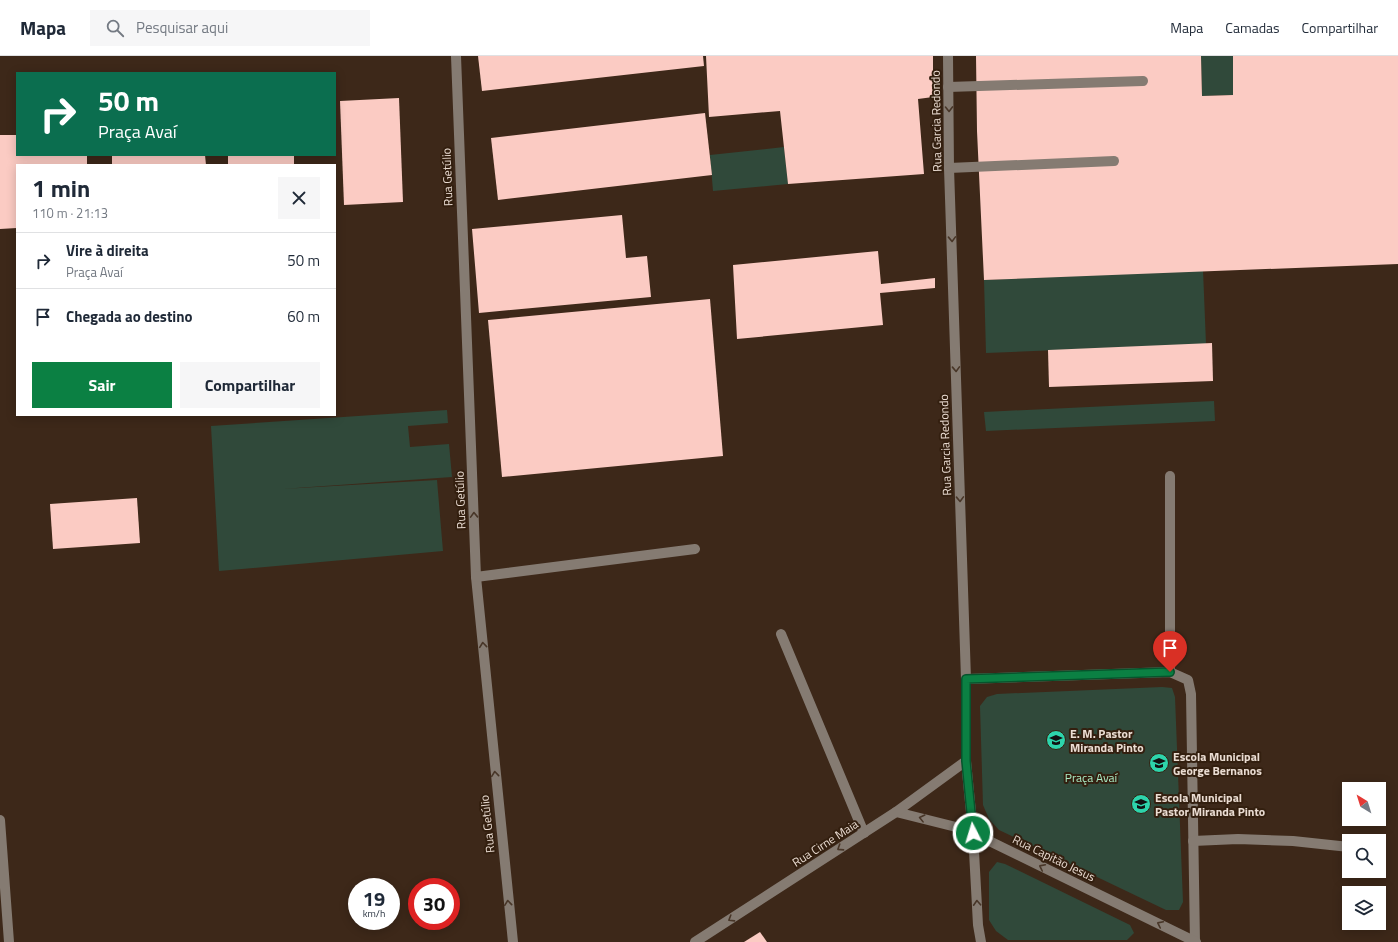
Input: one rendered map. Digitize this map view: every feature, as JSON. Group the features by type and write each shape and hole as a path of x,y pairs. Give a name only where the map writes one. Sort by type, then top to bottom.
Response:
{"street":[{"name":"Rua Getúlio","path":"456,56 476,577 512,942"},
{"name":"Rua Garcia Redondo","path":"948,56 950,168 966,679 966,761 973,833"},
{"path":"948,88 1143,81"},
{"path":"950,168 1114,161"},
{"path":"1170,476 1170,672"},
{"path":"476,577 695,549"},
{"path":"781,634 864,832"},
{"path":"966,679 1170,672 1188,680 1191,694 1195,942"},
{"name":"Rua Cirne Maia","path":"695,942 896,812 966,761"},
{"name":"Rua Capitão Jesus","path":"896,812 956,827 973,833 1195,942"},
{"path":"0,820 9,942"},
{"path":"973,833 980,942"},
{"path":"1193,841 1238,839 1293,841 1342,847"}],"green space":[{"path":"1201,56 1233,56 1233,95 1202,96"},
{"path":"784,147 788,184 713,191 710,155"},
{"path":"1203,270 1206,344 986,353 984,280"},
{"path":"1214,401 1215,421 986,431 984,412"},
{"path":"447,410 448,423 408,426 410,447 449,444 452,477 282,489 437,480 443,551 219,571 211,426"},
{"name":"Praça Avaí","path":"1162,687 1172,688 1175,697 1183,902 1179,910 1166,910 999,830 989,819 983,805 980,706 987,697 997,694"},
{"path":"997,862 1005,864 1130,925 1134,933 1127,940 1008,940 996,931 989,920 989,872"}],"building":[{"path":"478,56 703,56 704,66 482,91"},
{"path":"706,56 933,56 933,97 918,99 924,174 788,184 780,111 709,117"},
{"path":"976,56 1201,56 1202,96 1233,95 1233,56 1398,56 1398,264 984,280 977,131"},
{"path":"399,98 403,202 344,205 340,101"},
{"path":"705,113 712,175 498,200 491,138"},
{"path":"0,135 16,135 16,156 87,156 87,164 16,164 16,228 0,229"},
{"path":"112,156 205,156 206,164 112,164"},
{"path":"228,156 294,156 294,164 228,164"},
{"path":"622,215 626,258 647,256 651,297 479,313 472,229"},
{"path":"878,251 881,284 935,278 935,288 880,293 883,325 737,339 733,265"},
{"path":"710,299 723,456 502,477 488,320"},
{"path":"1212,343 1213,381 1049,387 1048,350"},
{"path":"137,498 140,543 53,549 50,504"},
{"path":"760,932 767,942 744,942"}],"place":[{"name":"E. M. Pastor Miranda Pinto","path":"1056,740"},
{"name":"Escola Municipal George Bernanos","path":"1159,763"},
{"name":"Escola Municipal Pastor Miranda Pinto","path":"1141,804"}],"route":[{"path":"973,833 966,761 966,679 1170,672"}]}
